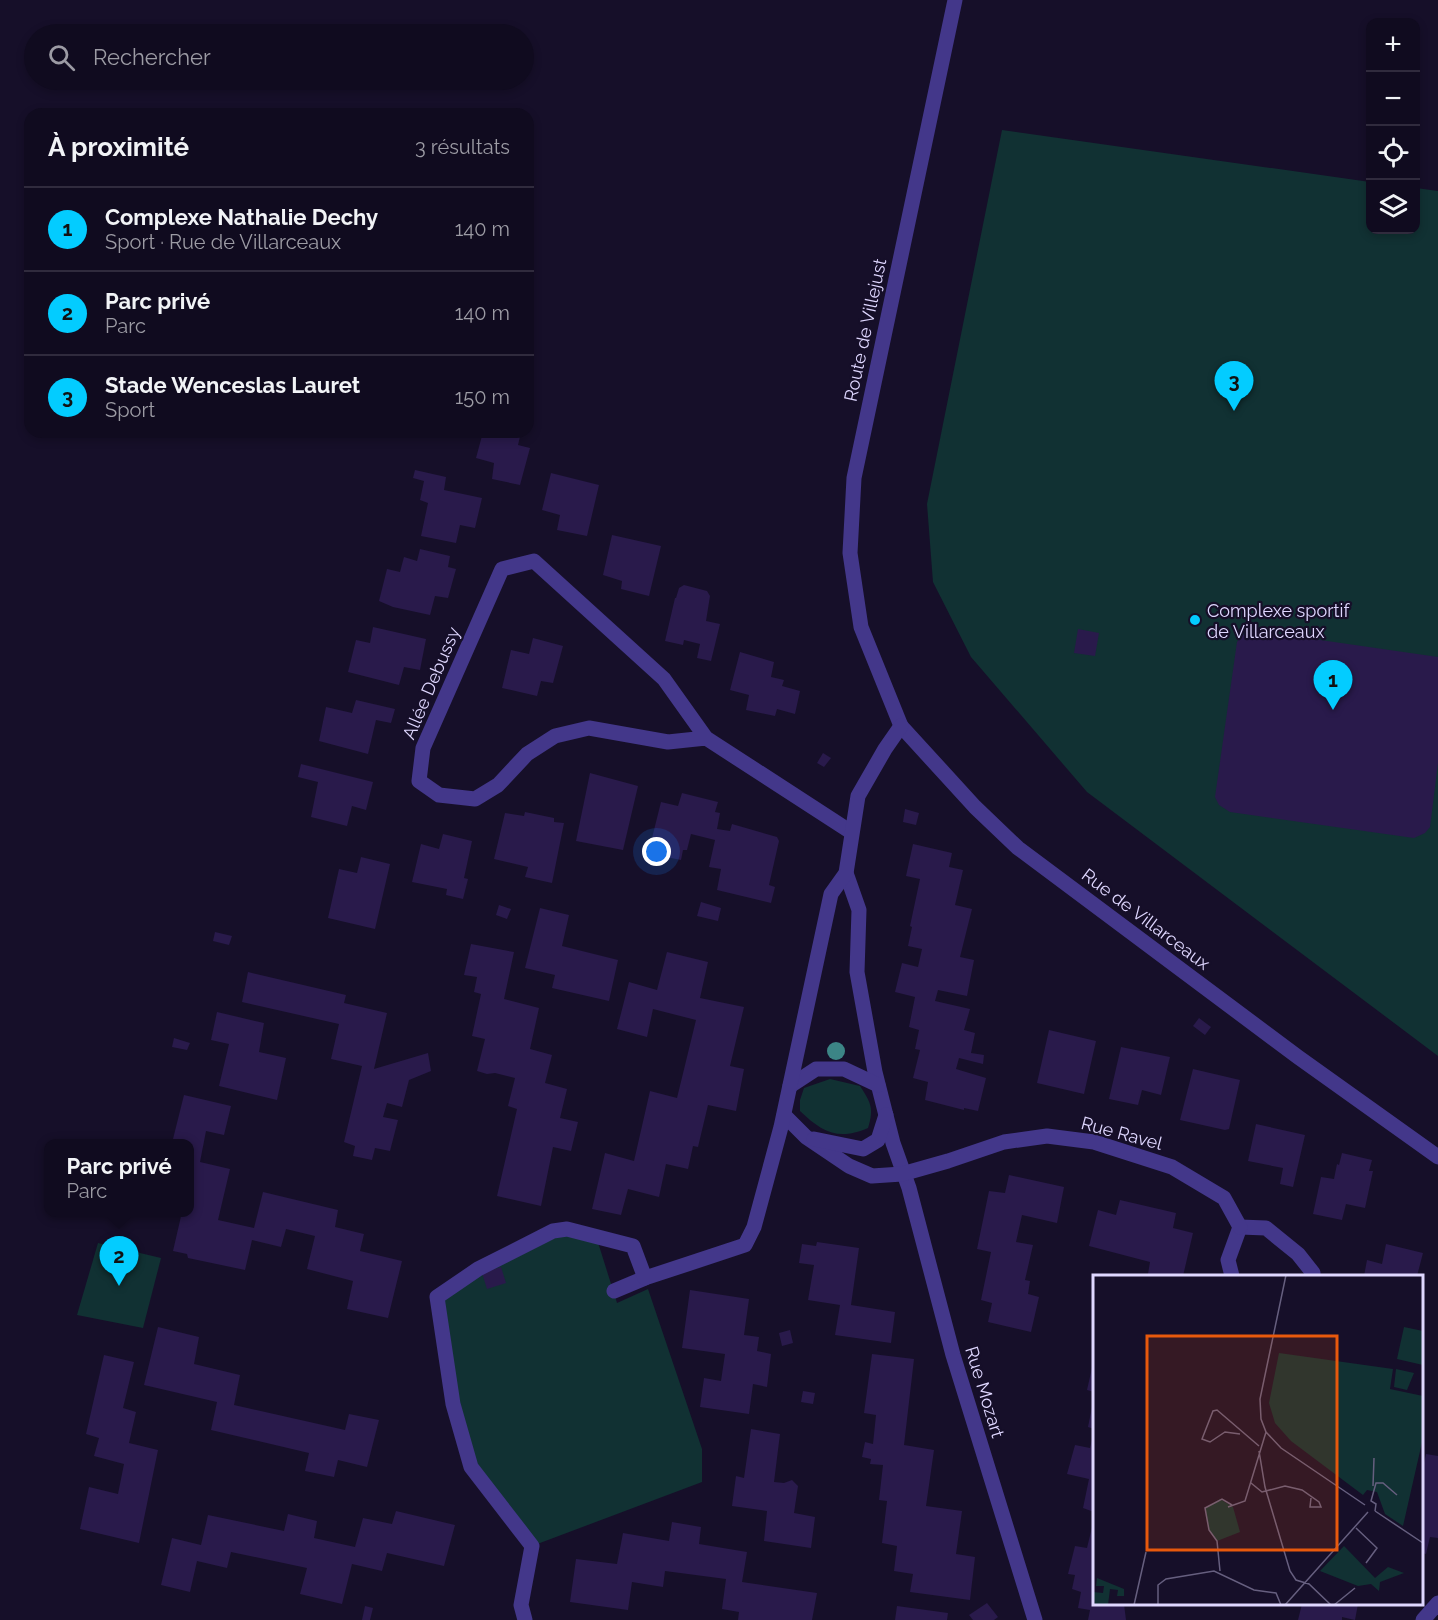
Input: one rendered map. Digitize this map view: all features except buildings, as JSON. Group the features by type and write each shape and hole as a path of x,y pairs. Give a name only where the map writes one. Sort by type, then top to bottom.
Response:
{"street":[{"name":"Route de Villejust","path":"877,669 861,627 850,553 854,478 955,0"},
{"name":"Allée Debussy","path":"706,738 668,742 589,728 555,736 528,754 498,785 475,799 439,795 419,781 423,748 502,569 534,561 664,679 706,738 851,832"},
{"name":"Rue de Villarceaux","path":"877,669 901,726 975,807 1018,848 1298,1057 1438,1157"},
{"name":"Rue Mozart","path":"901,726 858,796 851,832 846,873 859,910 856,972 878,1085 902,1174 909,1188 953,1355 1035,1620"},
{"name":"Rue Mozart","path":"645,1278 745,1245 754,1227 784,1115 831,894 846,873"},
{"path":"790,1086 816,1069 844,1069 878,1085"},
{"path":"784,1115 806,1137 849,1166 872,1176 902,1174"},
{"path":"806,1137 863,1149 878,1140 886,1115"},
{"name":"Rue Ravel","path":"902,1174 1004,1142 1047,1136 1094,1142 1172,1167 1224,1198 1240,1227"},
{"path":"1232,1275 1228,1260 1240,1227 1266,1228 1298,1254 1313,1275"},
{"path":"525,1620 521,1605 531,1546 471,1467 453,1404 437,1298 478,1269 553,1231 567,1229 633,1246 645,1278 614,1291"},
{"path":"1422,1620 1438,1603"}],"green space":[{"name":"Complexe sportif de Villarceaux","path":"1002,130 1366,181 1366,234 1420,234 1420,189 1438,191 1438,1056 1087,792 971,657 933,582 927,504"},
{"path":"830,1079 860,1086 870,1106 871,1115 868,1128 848,1134 831,1132 823,1129 800,1111 800,1100 804,1088"},
{"path":"553,1231 596,1236 617,1303 648,1289 702,1449 702,1482 532,1546 471,1467 437,1297"},
{"path":"98,1243 161,1258 143,1328 77,1315"}],"place":[{"name":"Stade Wenceslas Lauret","path":"1234,411"},
{"name":"Complexe sportif de Villarceaux","path":"1195,620"},
{"name":"Complexe Nathalie Dechy","path":"1333,710"},
{"name":"Parc privé","path":"119,1286"}]}
